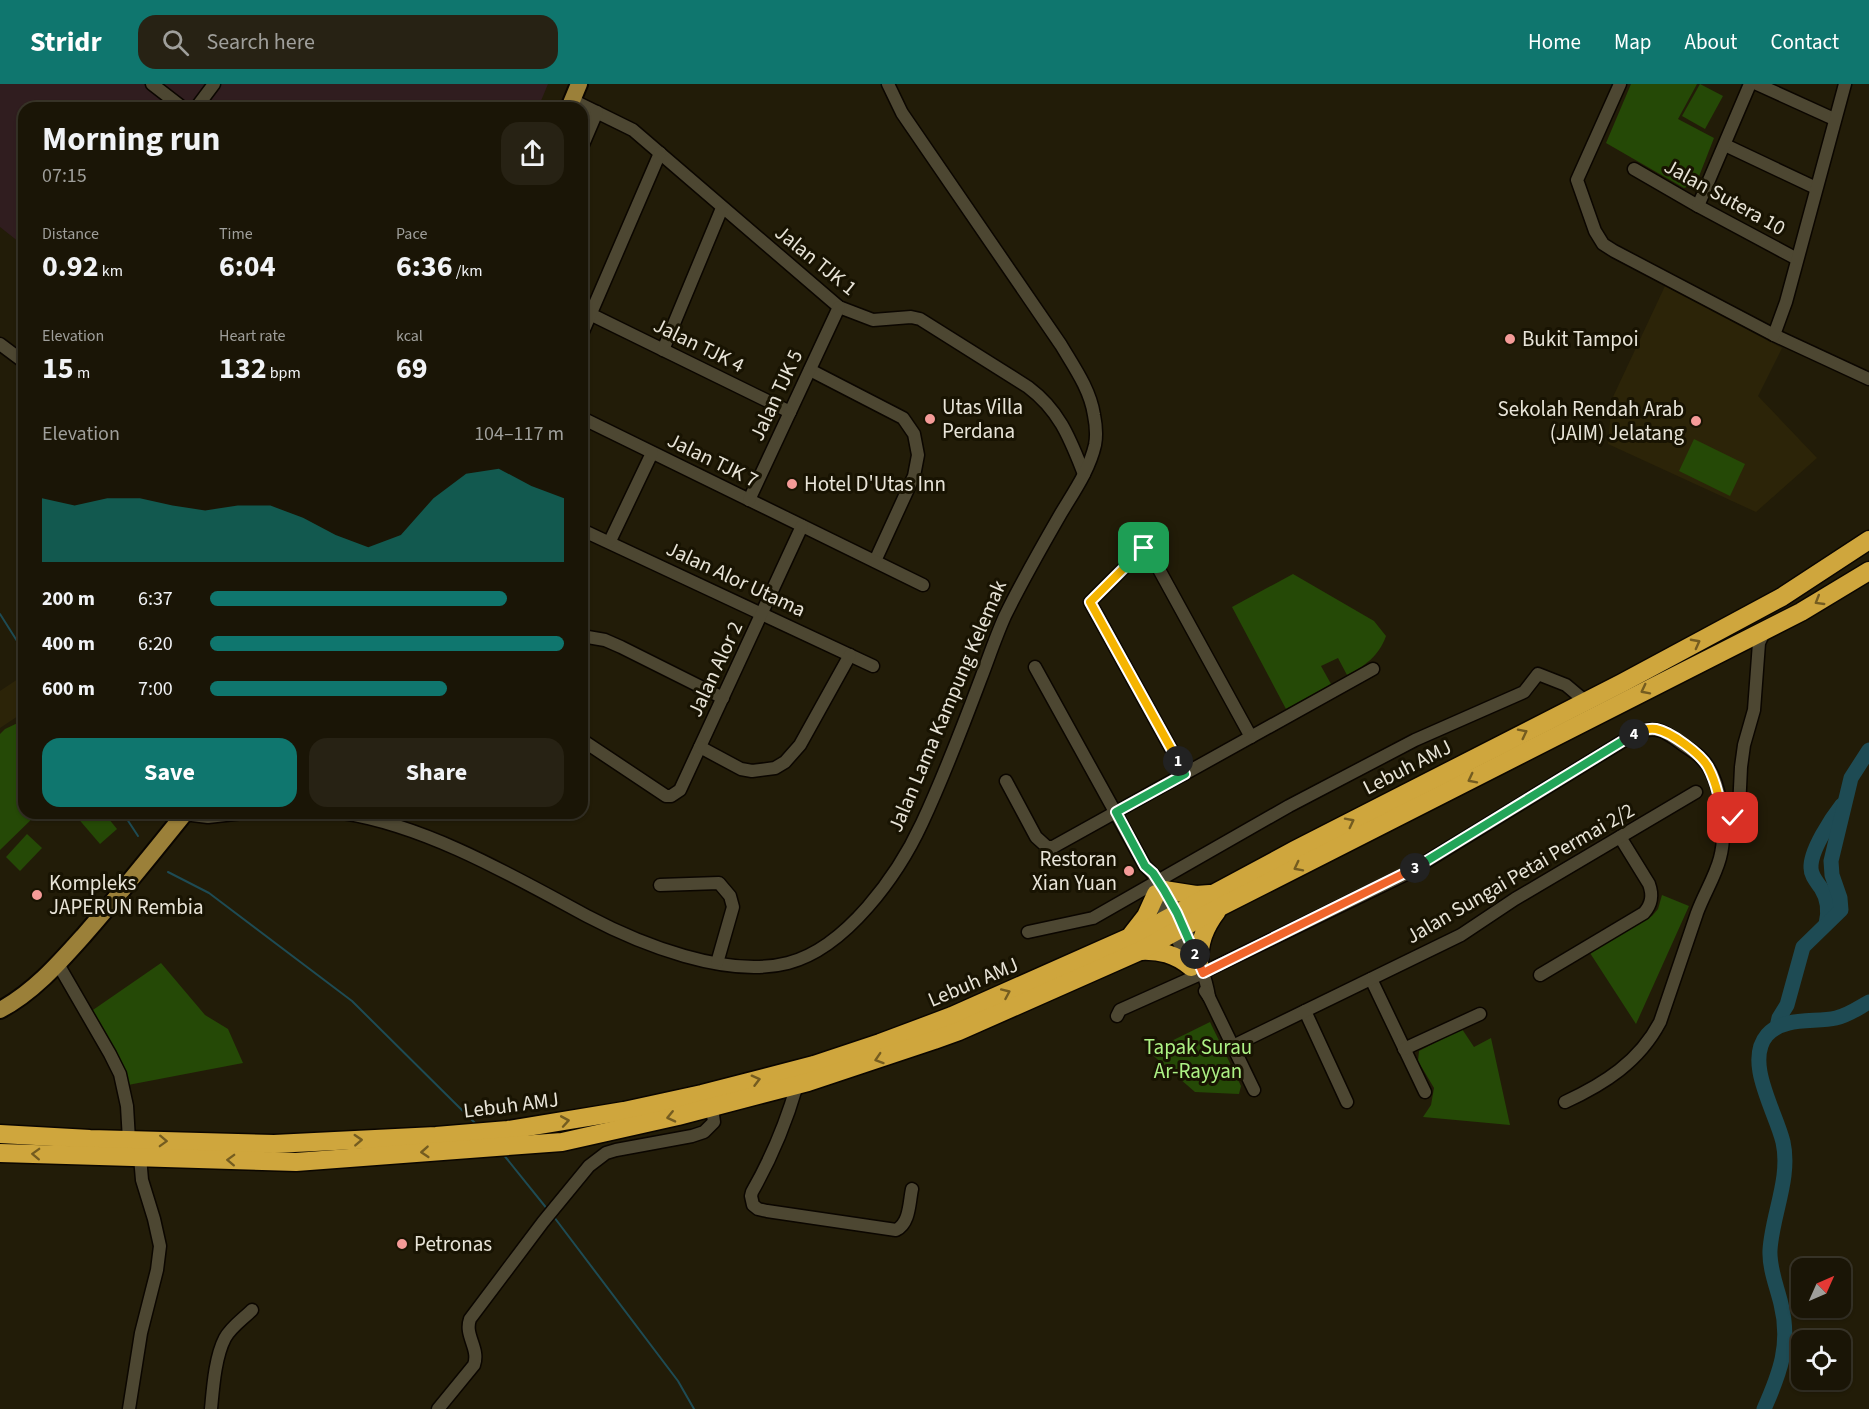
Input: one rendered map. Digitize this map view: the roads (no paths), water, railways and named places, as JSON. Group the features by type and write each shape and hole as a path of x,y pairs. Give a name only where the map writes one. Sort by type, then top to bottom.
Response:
{"highway":[{"name":"Lebuh AMJ","path":"0,1134 274,1144 510,1138 561,1142 797,1085 959,1031 1135,944 1782,597 1869,540"},
{"name":"Lebuh AMJ","path":"1216,901 1801,612 1869,571"},
{"path":"1157,887 1216,901 1199,946 1197,970 1167,953 1135,944 1157,887"},
{"name":"Lebuh AMJ","path":"510,1138 702,1094 814,1065 952,1016 1135,944"},
{"name":"Lebuh AMJ","path":"0,1154 296,1162 480,1140"}],"main road":[{"path":"0,1010 28,992 58,964 124,889 180,819"}],"street":[{"path":"152,84 175,102"},
{"path":"200,102 214,84"},
{"name":"Jalan Lama Kampung Kelemak","path":"372,819 398,826 485,862 624,935 687,956 737,966 787,963 817,952 844,931 869,906 881,890 921,826 1002,623 1026,574 1084,474 1095,444 1096,429 1094,412 1084,383 1055,335 902,113 888,84"},
{"path":"1620,84 1577,180 1595,231 1603,244 1774,335 1869,379"},
{"path":"1698,206 1750,84"},
{"path":"1757,84 1834,119"},
{"path":"1774,335 1786,302 1845,84"},
{"name":"Jalan TJK 1","path":"588,104 597,112 633,130 839,307 873,320 911,317 920,319 1028,387 1054,411 1071,441 1084,474"},
{"path":"588,133 597,112"},
{"path":"1725,145 1816,188"},
{"path":"588,320 660,153"},
{"name":"Jalan Sutera 10","path":"1634,169 1797,259"},
{"path":"663,350 722,208"},
{"name":"Jalan TJK 5","path":"749,500 839,307"},
{"name":"Jalan TJK 4","path":"590,315 790,412"},
{"path":"0,344 18,358"},
{"path":"810,370 903,418 914,434 918,455 914,476 875,561"},
{"name":"Jalan TJK 7","path":"588,421 923,585"},
{"path":"610,542 652,453"},
{"name":"Jalan Alor 2","path":"588,744 666,795 677,794 802,526"},
{"name":"Jalan Alor Utama","path":"588,533 873,666"},
{"path":"1185,774 1090,602 1144,548 1150,553 1251,737"},
{"path":"1723,821 1738,815 1744,745 1754,710 1759,643 1766,629"},
{"path":"588,637 604,640 621,647 723,698"},
{"path":"700,747 741,769 752,771 776,768 785,762 800,745 850,655"},
{"path":"1035,667 1176,923 1254,1090"},
{"path":"1006,781 1036,837 1047,847 1053,847 1373,669"},
{"path":"1028,932 1093,918 1157,887 1290,806 1415,740 1524,692 1538,675 1566,685 1585,701"},
{"path":"1117,1016 1120,1010 1197,970 1406,874 1636,733 1654,728 1663,731 1704,760 1709,769 1719,797 1723,821 1724,840 1720,859 1702,899 1660,1022 1653,1035 1634,1058 1608,1080 1565,1102"},
{"name":"Jalan Sungai Petai Permai 2/2","path":"1233,1046 1461,935 1515,899 1696,792"},
{"path":"1540,975 1644,913 1649,906 1652,892 1649,884 1620,837"},
{"path":"660,885 719,883 730,896 733,908 717,963"},
{"path":"58,964 120,1074 128,1106 129,1140"},
{"path":"1371,979 1425,1092"},
{"path":"1305,1011 1347,1102"},
{"path":"1404,1049 1480,1014"},
{"path":"797,1085 776,1147 752,1192 753,1205 767,1211 896,1230 906,1220 912,1189"},
{"path":"438,1409 474,1365 477,1357 469,1334 470,1319 543,1222 589,1166 597,1158 616,1150 704,1132 714,1122 712,1107"},
{"path":"129,1409 141,1333 160,1246 141,1180 140,1157"},
{"path":"211,1409 214,1381 226,1336 252,1310"}],"waterway":[{"path":"0,614 18,642"},
{"path":"1777,1027 1779,1018 1787,1005 1803,947 1841,910 1840,898 1832,875 1831,861 1851,778 1869,750"},
{"path":"1826,924 1828,910 1826,901 1814,879 1811,868 1814,853 1822,835 1842,805"},
{"path":"127,819 138,836"},
{"path":"168,872 209,893 352,1001 477,1125"},
{"path":"1764,1409 1779,1371 1784,1345 1784,1319 1772,1271 1770,1250 1783,1183 1785,1156 1783,1142 1760,1073 1761,1046 1767,1035 1782,1025 1836,1018 1869,1002"},
{"path":"503,1154 548,1210"},
{"path":"554,1217 678,1381 694,1409"}],"place":[{"name":"Bukit Tampoi","path":"1510,339"},
{"name":"Utas Villa Perdana","path":"930,419"},
{"name":"Sekolah Rendah Arab (JAIM) Jelatang","path":"1696,421"},
{"name":"Hotel D'Utas Inn","path":"792,484"},
{"name":"Restoran Xian Yuan","path":"1129,871"},
{"name":"Kompleks JAPERUN Rembia","path":"37,895"},
{"name":"Petronas","path":"402,1244"}],"park label":[{"name":"Tapak Surau Ar-Rayyan","path":"1198,1059"}]}
